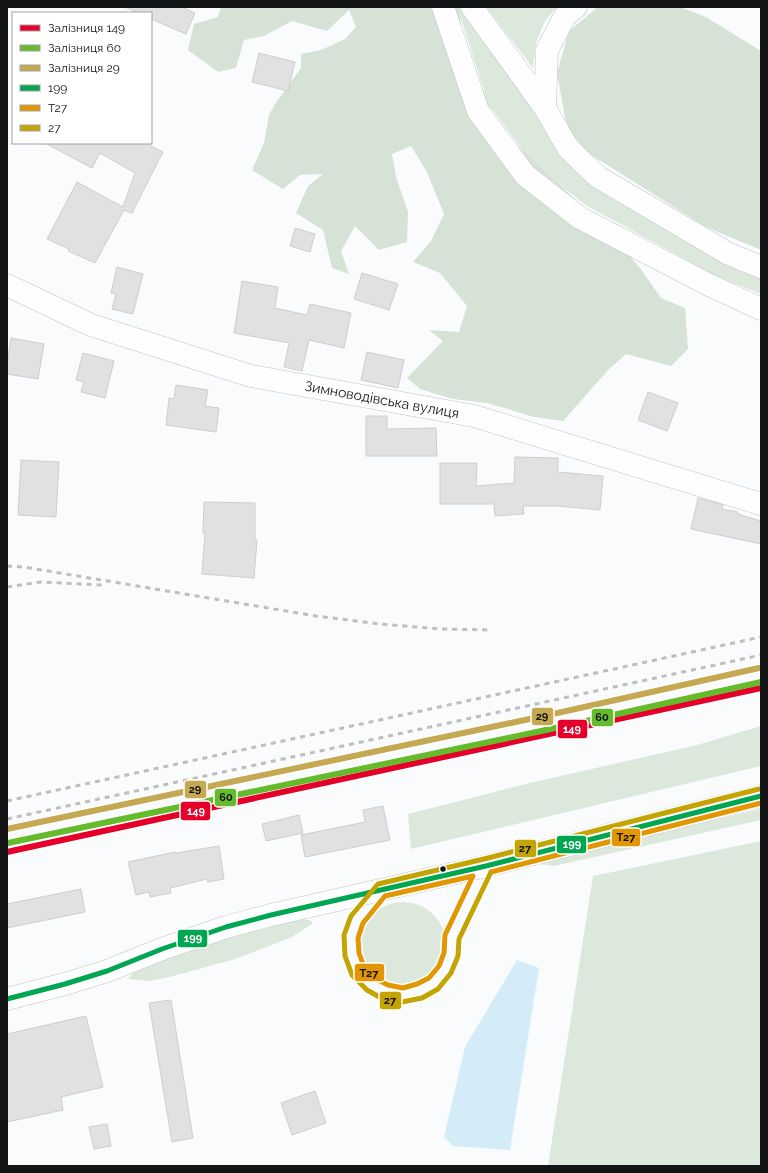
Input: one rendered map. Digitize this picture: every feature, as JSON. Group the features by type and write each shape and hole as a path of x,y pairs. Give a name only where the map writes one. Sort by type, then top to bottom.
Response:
{"street":[{"path":"443,7 478,111 525,175 580,218 711,286 761,308"},
{"path":"472,7 545,108 568,148 598,177 729,254 761,267"},
{"path":"545,108 547,50 565,16 576,7"},
{"name":"Зимноводівська вулиця","path":"7,285 91,325 251,376 474,416 761,504"},
{"path":"7,999 107,972 162,949 226,927 271,915 486,866 761,796"}],"shaded area":[{"path":"457,7 459,7 499,57 566,162 608,196 725,264 761,279 761,294 716,276 587,206 533,164 489,105"},
{"path":"486,7 557,7 545,21 536,43 533,68"},
{"path":"761,726 761,766 411,849 408,814 530,783 697,745"},
{"path":"761,809 761,820 554,866 532,863"},
{"path":"761,841 761,1166 548,1166 593,876"},
{"path":"403,902 419,906 433,915 442,929 446,945 442,961 433,975 419,984 403,988 387,984 373,975 364,961 360,945 364,929 373,915 387,906"},
{"path":"299,918 312,921 312,924 290,938 235,959 166,978 148,981 128,979 136,969 180,952 251,930"}],"green space":[{"path":"221,7 459,7 464,55 482,87 499,128 606,228 640,268 661,298 685,308 688,349 671,366 626,354 608,370 563,421 534,417 487,403 453,399 420,389 407,378 443,341 429,330 459,332 467,306 440,273 413,262 431,241 444,214 427,172 411,146 392,154 396,177 408,212 407,242 379,250 355,226 341,251 349,274 332,268 323,230 296,213 308,186 323,174 300,175 283,189 252,170 264,143 269,115 275,104 301,68 301,54 321,50 345,39 356,27 349,10 327,31 292,21 264,36 244,40 236,68 218,72 188,50 194,24 218,17"},
{"path":"598,7 680,7 706,17 761,51 761,250 706,227 588,153 567,128 557,73 569,31"}],"water":[{"path":"517,960 539,968 510,1150 453,1146 444,1137 465,1047"}],"building":[{"path":"125,7 182,7 195,13 186,34 152,19 152,12 136,12"},
{"path":"259,53 295,62 288,91 252,82"},
{"path":"47,144 147,144 163,152 132,213 124,210 95,263 68,251 69,249 47,239 77,182 123,207 135,173 100,153 92,168"},
{"path":"295,228 315,234 310,252 290,246"},
{"path":"117,267 143,274 133,314 112,309 116,294 111,293"},
{"path":"362,273 398,284 389,310 354,299"},
{"path":"242,281 278,287 275,308 307,315 310,304 351,313 344,348 309,340 302,371 284,367 289,343 234,333"},
{"path":"11,338 44,344 38,379 7,374"},
{"path":"367,352 404,360 398,388 361,380"},
{"path":"83,353 114,361 105,398 81,392 84,382 76,380"},
{"path":"176,385 208,390 205,406 219,408 216,432 166,425 169,398 174,399"},
{"path":"648,392 678,403 667,431 638,420"},
{"path":"366,416 387,416 387,429 436,428 437,456 366,456"},
{"path":"515,457 558,458 558,472 603,476 600,510 557,506 523,506 524,514 495,516 494,504 440,504 440,463 477,463 476,486 514,483"},
{"path":"21,460 59,462 56,517 18,515"},
{"path":"698,498 723,505 722,509 738,512 738,514 761,521 761,544 691,529"},
{"path":"204,502 255,503 255,540 257,540 254,578 202,574 205,533 203,533"},
{"path":"383,806 390,840 305,857 301,835 365,822 363,810"},
{"path":"299,815 303,833 266,841 262,824"},
{"path":"219,846 224,879 208,882 207,879 170,888 171,893 150,897 149,892 136,895 128,862 175,852"},
{"path":"81,889 85,912 7,928 7,904"},
{"path":"171,1000 193,1138 172,1142 149,1003"},
{"path":"86,1016 103,1087 61,1097 63,1110 7,1122 7,1034"},
{"path":"315,1091 326,1123 292,1135 281,1103"},
{"path":"107,1124 111,1146 94,1149 89,1127"}],"railway":[{"path":"7,566 24,567 316,616 380,624 441,629 492,630"},
{"path":"7,587 41,582 103,585"},
{"path":"7,801 761,637"},
{"path":"7,819 761,655"}],"rail line":[{"name":"29","path":"7,829 544,716 759,668"},
{"name":"60","path":"8,843 546,730 761,682"},
{"name":"149","path":"7,852 761,688"}],"transit line":[{"name":"27","path":"491,872 459,939 458,956 451,973 438,989 422,998 402,1002 383,999 367,990 352,975 345,956 344,935 351,916 378,884 484,859 759,789"},
{"name":"199","path":"7,999 107,971 162,949 226,927 271,915 486,866 761,796"},
{"name":"Т27","path":"491,872 761,803"},
{"name":"Т27","path":"473,876 445,935 444,953 439,966 429,978 417,984 403,988 388,985 374,978 364,967 359,953 358,938 363,923 385,896 473,876"}]}
